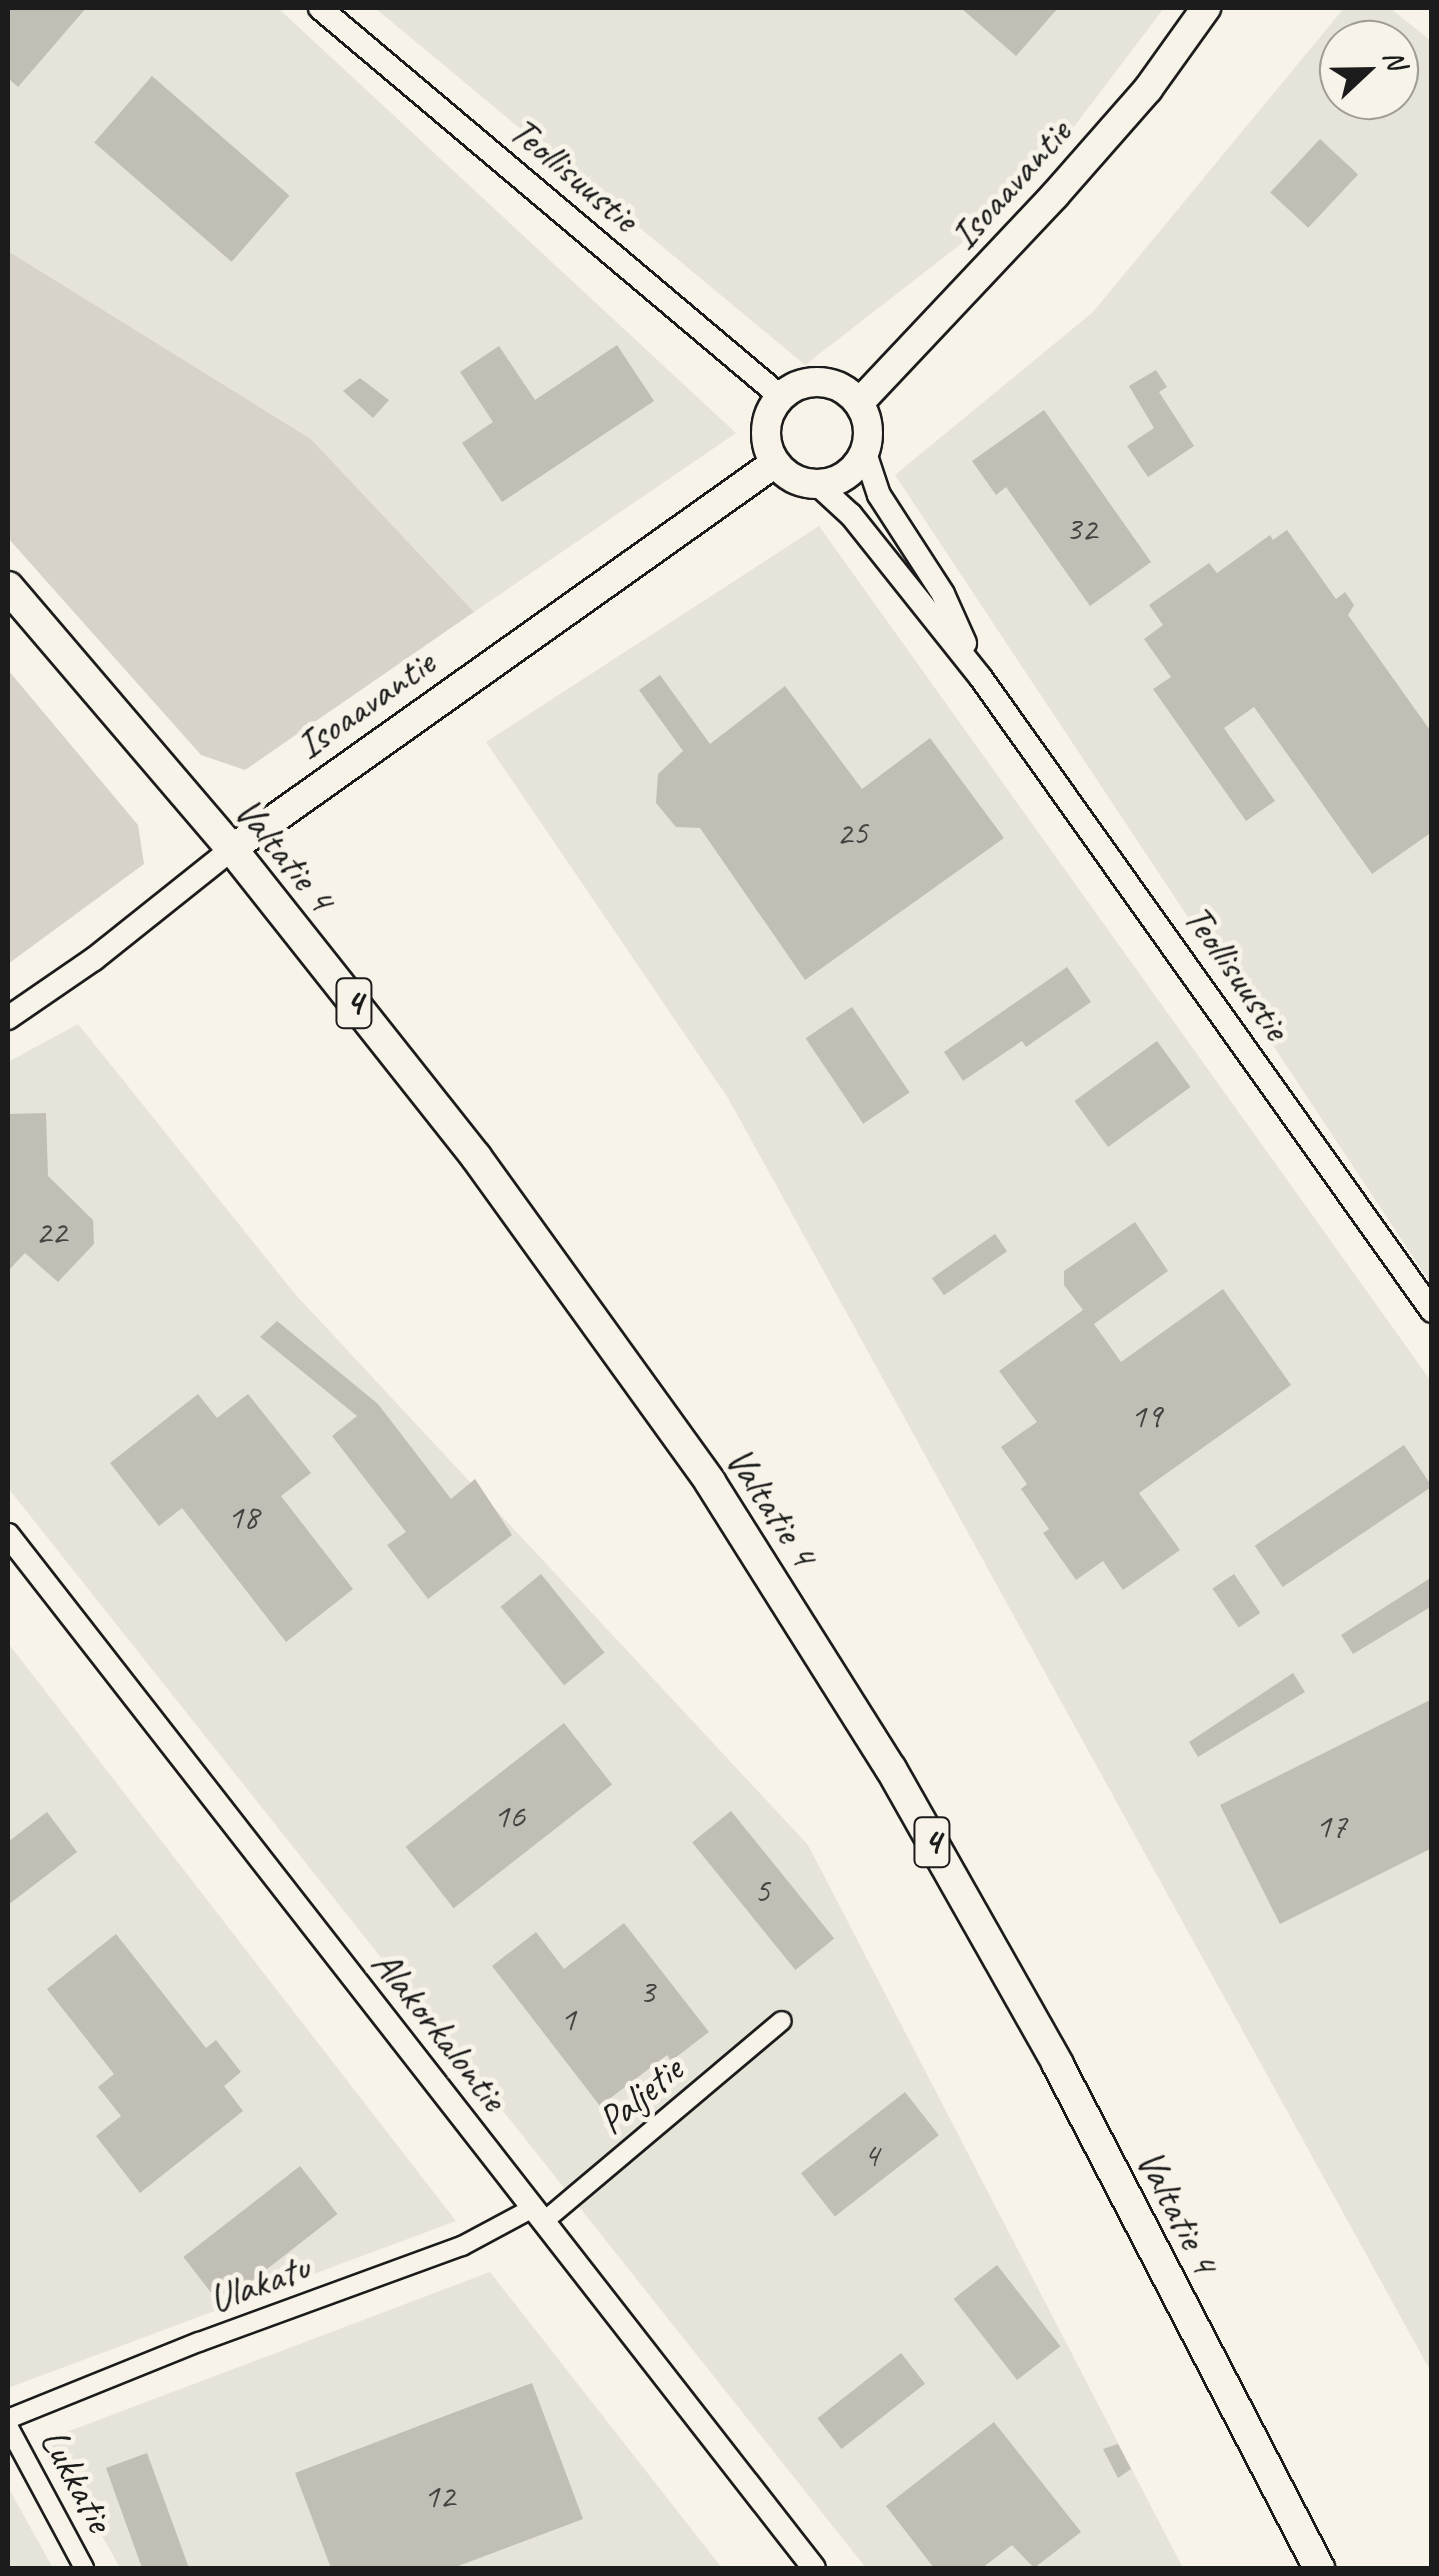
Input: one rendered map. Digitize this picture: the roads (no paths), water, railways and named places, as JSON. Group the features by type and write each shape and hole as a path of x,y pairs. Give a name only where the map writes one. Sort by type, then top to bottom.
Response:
{"highway":[{"name":"Valtatie 4","path":"8,587 232,849 476,1157 710,1482 891,1770 1057,2063 1318,2568"}],"main road":[{"name":"Isoaavantie","path":"860,402 1148,89 1206,8"},
{"path":"821,380 843,387 860,402 869,436 865,454 840,479 817,484 794,478 775,463 768,450 766,422 780,396 799,384 821,380"},
{"name":"Isoaavantie","path":"232,849 775,463"}],"street":[{"name":"Teollisuustie","path":"320,8 780,396"},
{"name":"Teollisuustie","path":"865,454 879,495 943,594 981,678"},
{"name":"Teollisuustie","path":"817,484 874,541 981,678 1432,1310"},
{"name":"Isoaavantie","path":"8,1018 94,958 232,849"},
{"name":"Alakorkalontie","path":"8,1535 814,2568"},
{"name":"Paljetie","path":"537,2215 782,2022"},
{"name":"Ulakatu","path":"8,2422 199,2342 537,2215"},
{"name":"Lukkatie","path":"8,2422 84,2568"}]}
